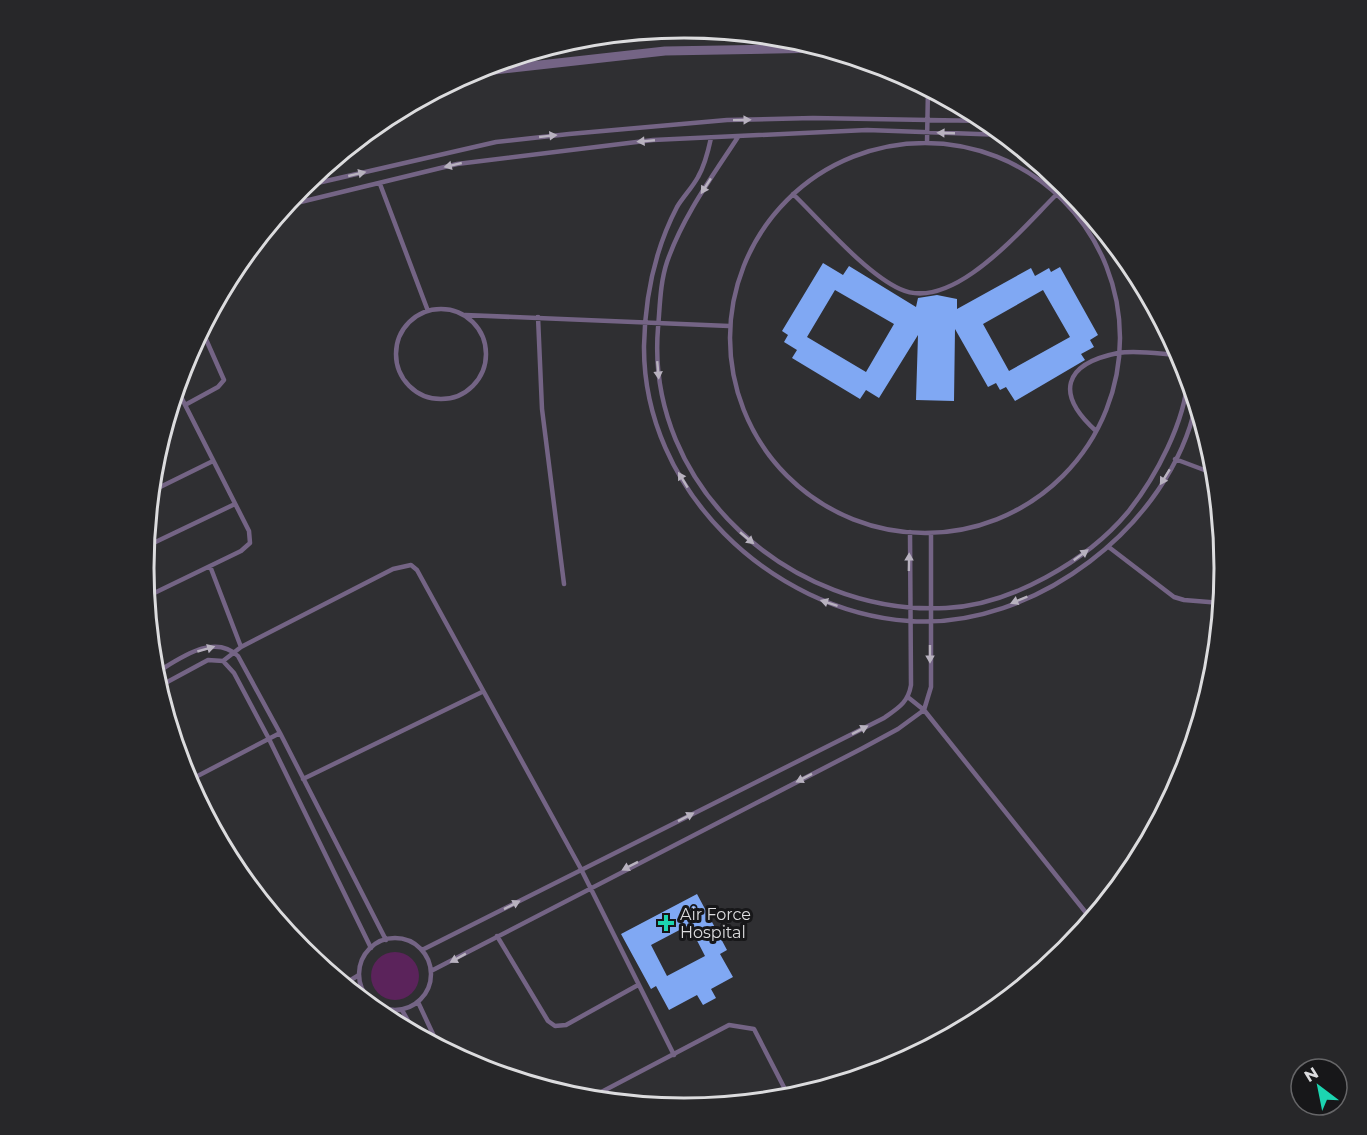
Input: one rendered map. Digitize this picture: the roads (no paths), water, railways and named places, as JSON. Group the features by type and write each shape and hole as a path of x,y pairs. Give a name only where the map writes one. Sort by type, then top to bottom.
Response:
{"street":[{"path":"506,69 665,51 790,49"}],"lane":[{"path":"927,142 928,98"},
{"path":"320,182 496,142 727,120 967,120"},
{"path":"300,202 457,164 505,156 653,140 867,130 989,135"},
{"path":"738,137 681,228 666,264 657,349 664,409 691,473 710,501 734,527 763,552 795,573 831,590 929,607 964,606 1015,590 1065,566 1102,539 1141,496 1158,468 1178,417 1184,394"},
{"path":"711,138 705,163 678,206 652,267 644,348 648,387 658,430 672,463 712,521 734,545 797,590 826,603 910,621 965,618 1005,606 1068,576 1110,548 1151,500 1186,438 1192,419"},
{"path":"927,142 974,149 1019,166 1057,194 1086,227 1107,266 1118,309 1119,353 1113,389 1096,431 1072,465 1035,498 1009,513 971,527 931,533 910,532 860,522 815,500 777,467 749,425 733,377 729,326 734,297 751,250 772,216 793,194 833,166 879,148 927,142"},
{"path":"380,183 428,311"},
{"path":"793,194 872,270 902,290 926,293 938,291 973,273 1057,194"},
{"path":"464,315 477,326 484,338 487,351 486,364 480,378 470,390 457,397 443,400 428,398 414,391 404,381 398,367 396,353 399,338 406,326 428,311 441,309 464,315 729,326"},
{"path":"538,317 542,409 564,584"},
{"path":"185,405 218,387 224,380 206,338"},
{"path":"1096,431 1075,409 1069,386 1075,371 1083,365 1119,353 1168,355"},
{"path":"155,593 241,551 250,543 249,531 182,398"},
{"path":"1175,459 1204,470"},
{"path":"160,487 213,461"},
{"path":"155,543 235,504"},
{"path":"909,698 910,532"},
{"path":"431,971 861,749 898,729 924,710 930,687 931,533"},
{"path":"1110,548 1174,597 1212,602"},
{"path":"223,661 241,647 393,569 411,565 423,579 482,692 581,869 674,1055"},
{"path":"210,566 241,647"},
{"path":"164,669 207,647 216,646 233,652 244,666 280,733 386,940"},
{"path":"167,682 208,660 223,661 234,673 269,739 370,948"},
{"path":"303,779 482,692"},
{"path":"909,698 924,710 1086,912"},
{"path":"422,950 884,718 909,698"},
{"path":"197,776 280,733"},
{"path":"497,936 548,1021 555,1026 566,1025 638,985"},
{"path":"362,989 359,975 362,961 370,948 386,940 405,940 422,950 431,971 428,988 418,1002 402,1010 390,1009"},
{"path":"351,980 359,975"},
{"path":"418,1002 433,1034"},
{"path":"402,1010 407,1019"},
{"path":"603,1091 729,1025 754,1029 784,1088"}],"place":[{"name":"Air Force Hospital","path":"666,923"}]}
